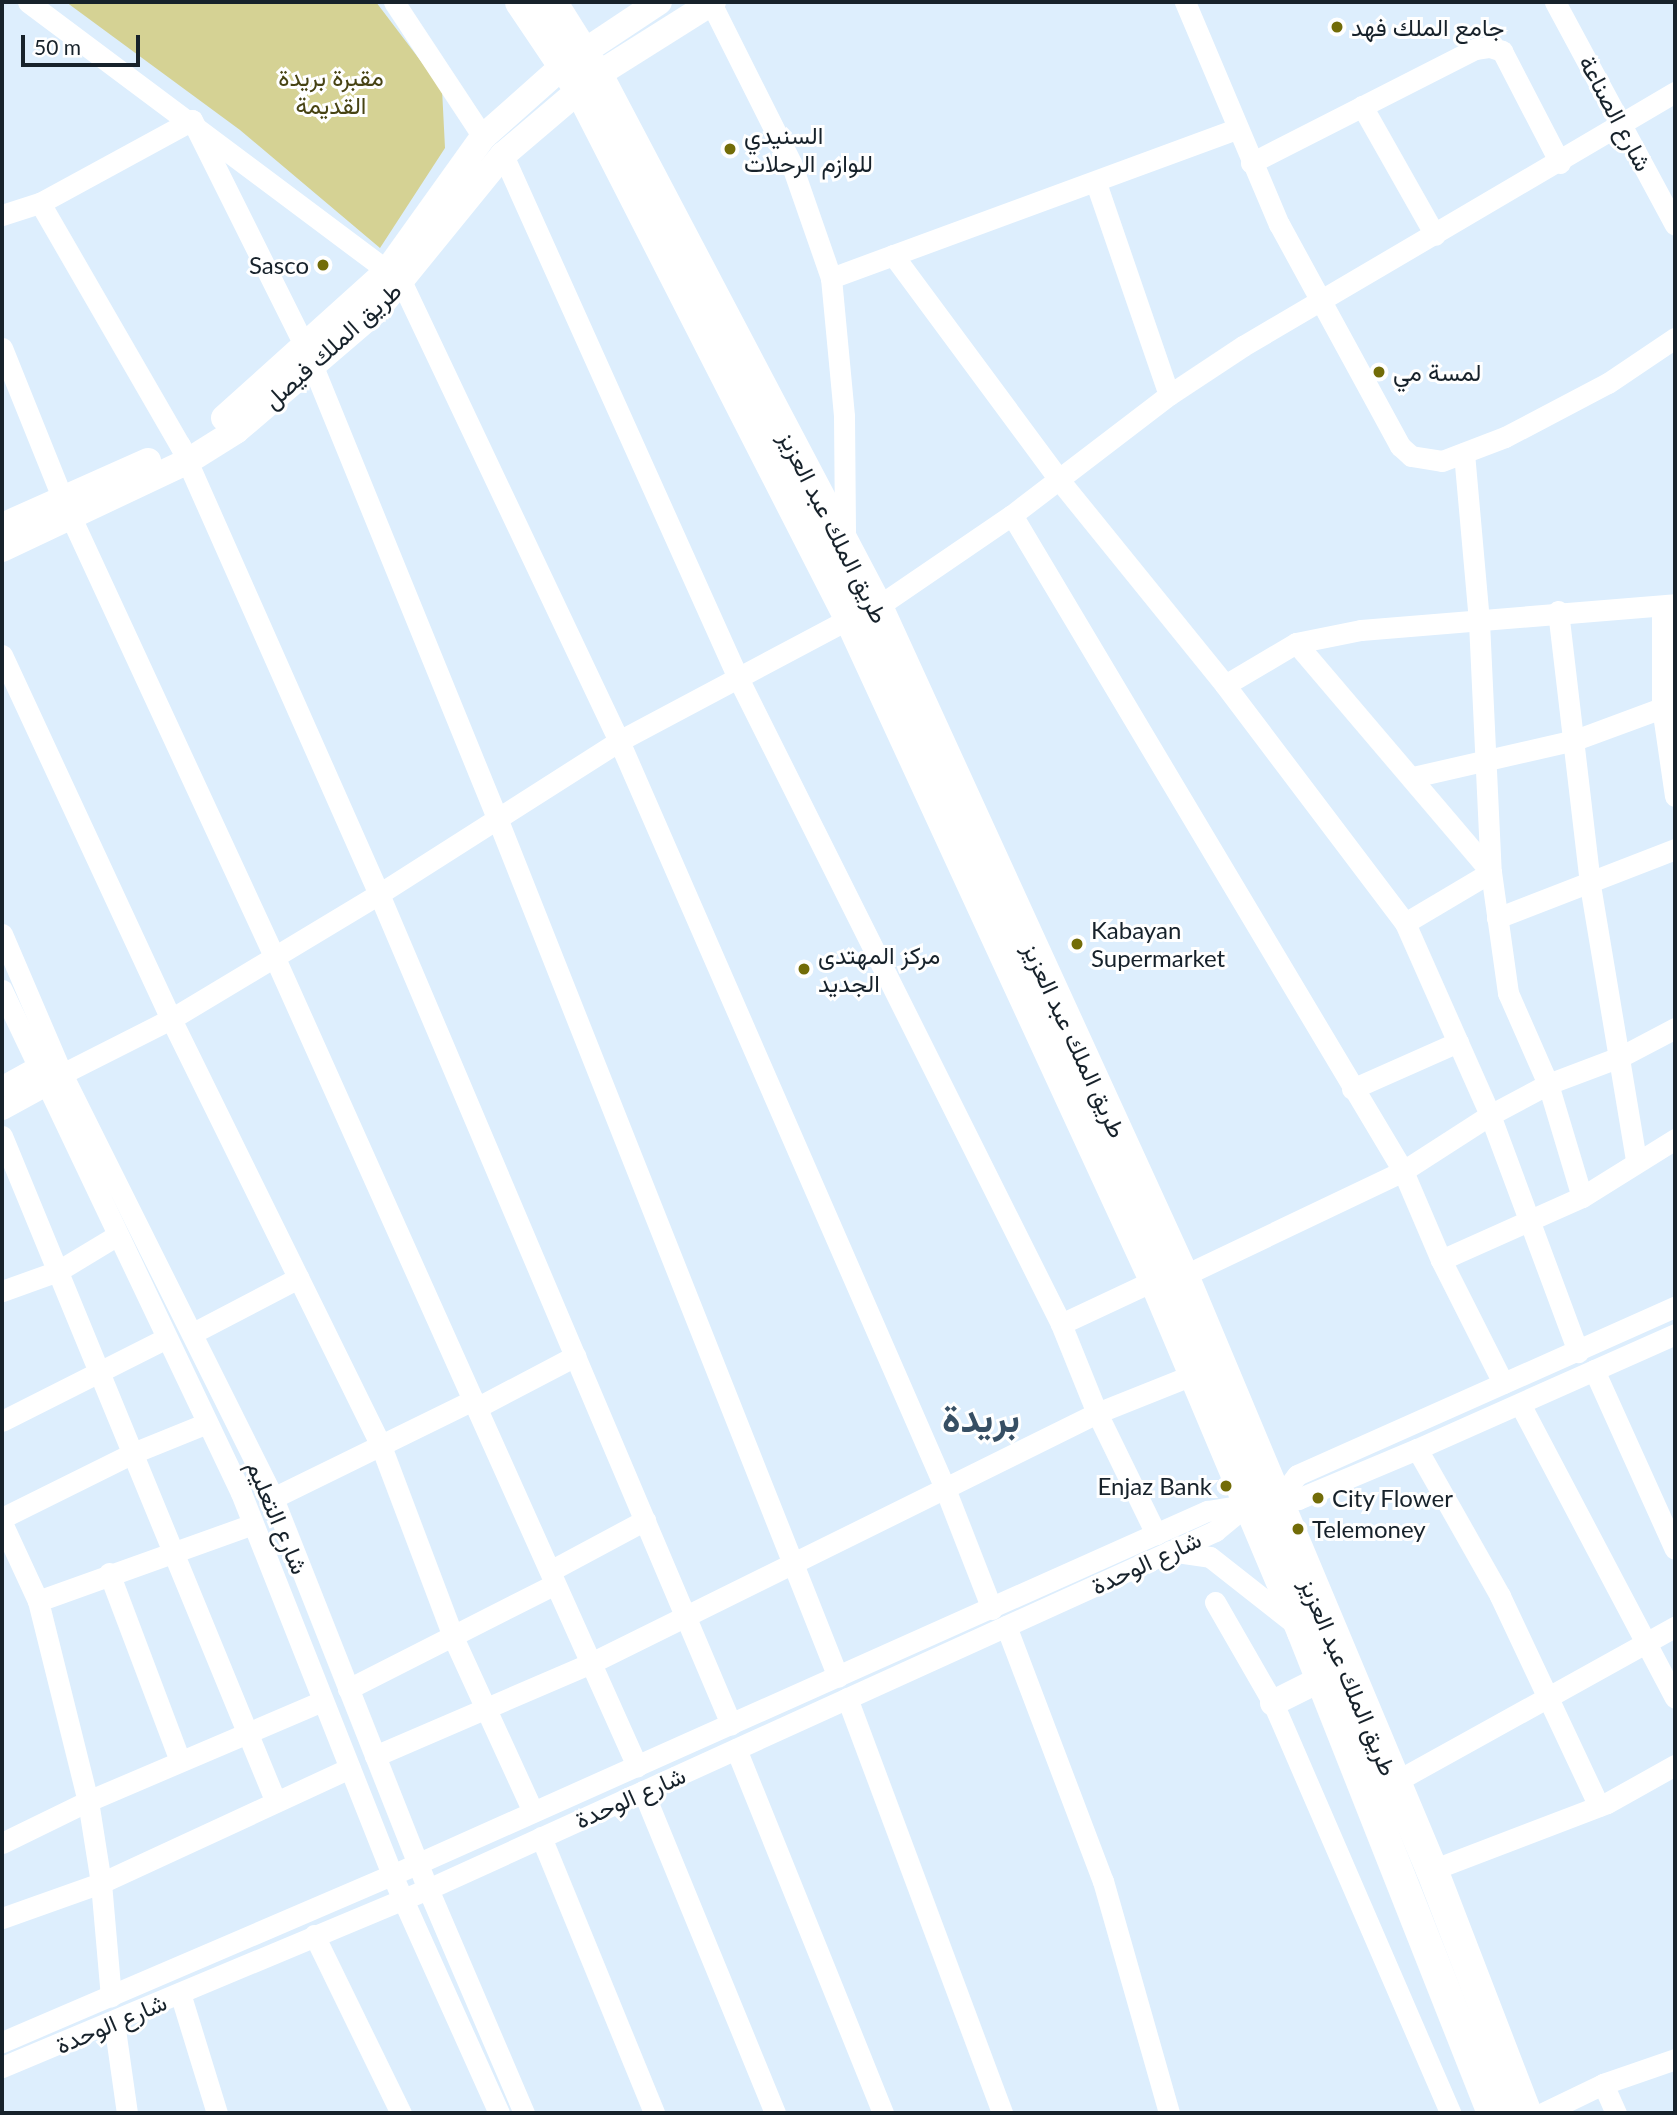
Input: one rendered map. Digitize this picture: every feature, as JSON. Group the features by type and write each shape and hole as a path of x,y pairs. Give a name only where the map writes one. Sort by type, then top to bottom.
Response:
{"highway":[{"name":"طريق الملك عبد العزيز","path":"521,2 581,71 845,545 863,612"},
{"name":"طريق الملك عبد العزيز","path":"551,2 581,71 863,612 1169,1278 1262,1504 1303,1632 1493,2113"},
{"name":"طريق الملك عبد العزيز","path":"1169,1278 1197,1373 1262,1504 1432,1870 1526,2113"}],"main road":[{"name":"طريق الملك فيصل","path":"2,549 67,509 236,431 309,357 395,277 581,71 659,2"},
{"name":"طريق الملك فيصل","path":"395,277 483,137 581,71 712,2"},
{"name":"طريق الملك فيصل","path":"2,526 67,509"},
{"path":"1273,1703 1321,1679"}],"street":[{"path":"28,2 192,120 395,277 619,741 944,1486 992,1609"},
{"path":"394,2 483,137"},
{"path":"712,2 791,163 831,278 844,416 845,545"},
{"path":"1185,2 1251,163 1400,446 1426,462 1464,453 1608,383 1675,338"},
{"name":"شارع الصناعة","path":"1555,2 1624,125 1675,225"},
{"path":"1251,163 1475,49 1490,47 1502,51 1560,163"},
{"path":"62,1074 171,1019 379,894 619,741 863,612 1060,481 1169,395 1322,301 1624,125 1675,92"},
{"path":"1362,106 1435,235"},
{"path":"2,215 40,203 192,120"},
{"path":"192,120 309,357 497,818 838,1677"},
{"path":"831,278 1096,183 1236,129"},
{"path":"503,155 738,678 1061,1324 1097,1413 1156,1534"},
{"path":"1096,183 1169,395"},
{"path":"40,203 184,453 379,894 731,1724"},
{"path":"893,255 1060,481 1225,685 1405,923 1490,1115 1578,1352"},
{"path":"2,348 67,509 274,956 637,1766"},
{"path":"1464,453 1479,622 1491,873 1508,993 1548,1084 1583,1197"},
{"path":"1012,515 1403,1171 1441,1260 1503,1383"},
{"path":"1225,685 1296,643 1361,630 1479,622 1558,611 1669,605 1669,705 1675,796"},
{"path":"1558,611 1590,885 1622,1055 1636,1159"},
{"path":"1296,643 1413,777 1491,873"},
{"path":"2,655 171,1019 380,1446 453,1637 533,1812"},
{"path":"1413,777 1485,763 1575,740 1669,705"},
{"path":"1497,918 1590,885 1675,849"},
{"path":"1405,923 1491,873"},
{"name":"شارع التعليم","path":"2,934 62,1074 273,1498 428,1889 524,2113"},
{"name":"شارع التعليم","path":"2,989 40,1076 253,1524 392,1875 499,2113"},
{"path":"1061,1324 1169,1278 1403,1171 1490,1115 1548,1084 1622,1055 1675,1028"},
{"path":"1352,1088 1458,1042"},
{"path":"2,1086 40,1076"},
{"path":"2,1109 40,1076"},
{"path":"2,1136 275,1800"},
{"path":"1441,1260 1583,1197 1636,1159 1675,1139"},
{"path":"2,1291 58,1271 116,1236"},
{"path":"193,1333 298,1278"},
{"path":"2,2042 392,1875 1207,1511 1262,1504 1297,1475 1675,1307"},
{"name":"شارع الوحدة","path":"2,2067 114,2022 402,1897 428,1889 1215,1531 1262,1504 1298,1499 1675,1334"},
{"path":"2,1421 97,1369 166,1338"},
{"path":"273,1498 575,1356"},
{"path":"1594,1370 1675,1549"},
{"path":"376,1756 591,1663 685,1614 793,1566 944,1486 1097,1413 1197,1373"},
{"path":"1520,1404 1643,1643 1675,1698"},
{"path":"111,1997 101,1882 88,1801 38,1601 8,1555 2,1520 133,1453 207,1423"},
{"path":"1417,1449 1500,1596 1599,1806"},
{"path":"348,1689 453,1637 645,1520"},
{"path":"38,1601 109,1573 253,1524"},
{"path":"1170,1551 1210,1557 1303,1632"},
{"path":"109,1573 180,1761"},
{"path":"1215,1602 1273,1703 1450,2113"},
{"path":"1006,1626 1104,1881 1169,2113"},
{"path":"1393,1783 1675,1627"},
{"path":"847,1698 1002,2113"},
{"path":"2,1843 88,1801 247,1731 323,1701"},
{"path":"736,1749 883,2113"},
{"path":"1432,1870 1599,1806 1675,1765"},
{"path":"2,1918 101,1882 275,1800 350,1768"},
{"path":"643,1791 775,2113"},
{"path":"541,1837 654,2113"},
{"path":"314,1935 401,2113"},
{"path":"180,1993 217,2113"},
{"path":"114,2022 127,2113"},
{"path":"1543,2113 1603,2084 1675,2059"},
{"path":"1603,2084 1616,2113"}],"green space":[{"name":"مقبرة بريدة القديمة","path":"66,2 376,2 442,89 445,148 380,248 240,130"}],"place":[{"name":"جامع الملك فهد","path":"1337,27"},
{"name":"السنيدي للوازم الرحلات","path":"730,149"},
{"name":"Sasco","path":"323,265"},
{"name":"لمسة مي","path":"1379,372"},
{"name":"Kabayan Supermarket","path":"1077,944"},
{"name":"مركز المهتدى الجديد","path":"804,969"},
{"name":"Enjaz Bank","path":"1226,1486"},
{"name":"City Flower","path":"1318,1498"},
{"name":"Telemoney","path":"1298,1529"}],"district":[{"name":"بريدة","path":"981,1418"}]}
